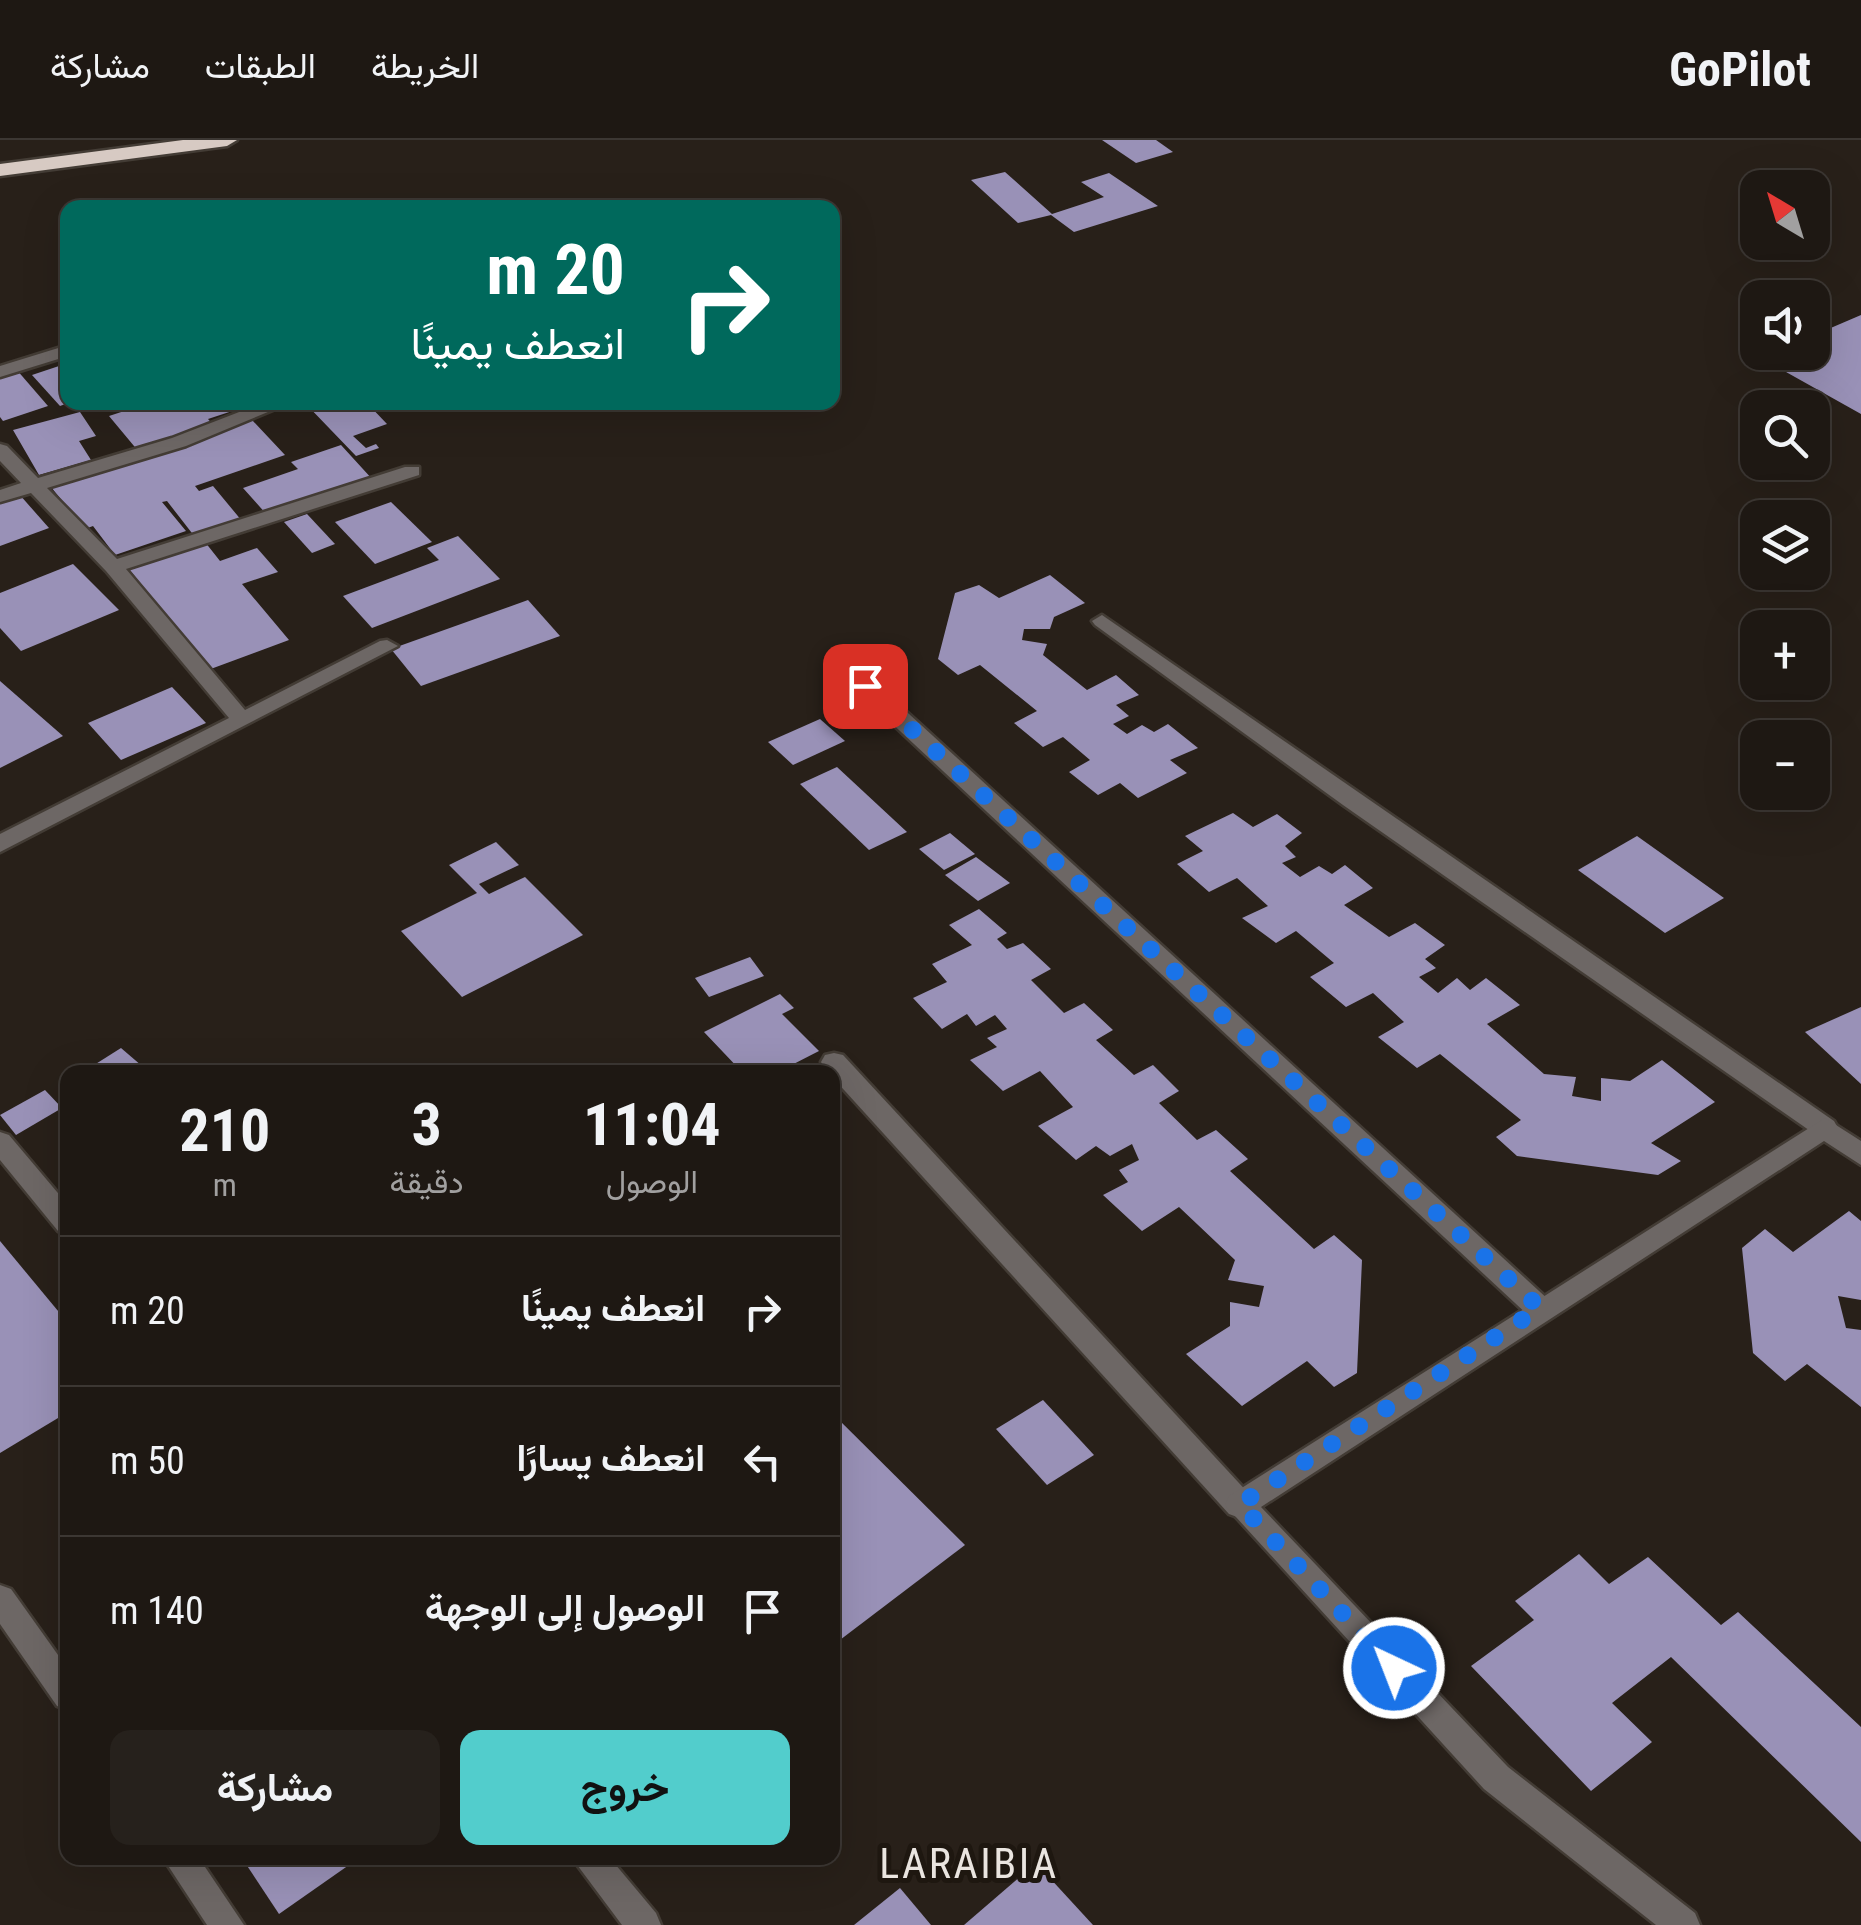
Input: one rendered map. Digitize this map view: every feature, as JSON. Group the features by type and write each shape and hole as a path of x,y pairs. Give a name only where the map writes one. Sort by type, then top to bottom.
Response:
{"highway":[{"path":"0,170 227,140"}],"street":[{"path":"0,372 60,353"},
{"path":"0,496 179,442 263,410"},
{"path":"0,450 113,566 242,720"},
{"path":"113,566 412,470"},
{"path":"1102,621 1351,800 1861,1155"},
{"path":"0,844 387,646"},
{"path":"865,686 1540,1308"},
{"path":"834,1062 837,1065"},
{"path":"840,1069 1496,1778 1683,1925"},
{"path":"1240,1504 1825,1128"},
{"path":"0,1142 60,1214"},
{"path":"0,1599 60,1685"},
{"path":"185,1865 227,1925"},
{"path":"595,1865 644,1925"}],"building":[{"path":"1102,140 1156,140 1173,152 1136,163"},
{"path":"1005,172 1052,214 1104,197 1081,182 1109,173 1158,206 1074,232 1051,215 1018,223 971,180"},
{"path":"1861,315 1861,414 1830,397 1830,390 1818,390 1782,370 1830,370 1830,328"},
{"path":"60,366 60,406 32,375"},
{"path":"16,369 48,406 3,421 0,375"},
{"path":"127,410 236,410 208,419 215,427 139,452 109,416"},
{"path":"312,410 374,410 387,424 353,436 366,448 376,444 379,448 356,456"},
{"path":"80,412 96,436 79,441 91,460 39,475 13,430"},
{"path":"252,420 285,455 195,486 199,491 213,486 242,521 195,537 167,501 162,502 186,531 115,555 93,526 85,529 51,487"},
{"path":"341,445 373,480 268,516 243,488 298,469 291,462"},
{"path":"19,494 49,528 0,546 0,500"},
{"path":"391,502 432,542 375,564 335,522"},
{"path":"307,514 335,544 312,553 284,522"},
{"path":"458,536 500,579 372,628 343,596 439,560 427,548"},
{"path":"205,542 220,561 257,548 278,572 242,584 289,640 208,670 129,569"},
{"path":"73,564 119,610 21,651 0,628 0,593"},
{"path":"1050,575 1085,603 1054,617 1050,629 1024,629 1022,640 1047,644 1043,655 1087,690 1116,675 1139,695 1116,705 1129,716 1113,724 1127,734 1142,725 1154,732 1168,724 1198,748 1170,760 1187,773 1138,798 1120,783 1098,795 1069,772 1090,760 1063,737 1043,747 1014,723 1037,711 980,665 958,675 938,659 955,593 979,585 999,598"},
{"path":"528,600 560,636 421,686 391,649"},
{"path":"0,681 63,736 0,768"},
{"path":"172,687 206,723 121,760 88,723"},
{"path":"820,719 845,741 793,765 768,742"},
{"path":"837,767 907,832 869,850 800,784"},
{"path":"1233,813 1253,827 1277,814 1302,833 1285,846 1296,857 1282,863 1300,877 1319,866 1332,874 1345,865 1373,888 1344,905 1389,937 1415,923 1445,945 1425,959 1436,968 1419,977 1438,993 1457,978 1470,990 1486,978 1520,1005 1487,1024 1544,1074 1576,1077 1572,1096 1601,1101 1601,1078 1630,1081 1662,1060 1715,1102 1651,1143 1681,1161 1658,1175 1517,1156 1496,1137 1521,1120 1440,1054 1417,1068 1378,1037 1404,1022 1373,993 1346,1007 1310,977 1334,963 1296,931 1276,943 1242,918 1268,906 1237,878 1209,892 1177,864 1203,851 1185,836"},
{"path":"950,833 975,854 944,870 919,849"},
{"path":"1637,836 1724,898 1665,933 1578,870"},
{"path":"496,842 519,865 479,884 489,894 525,877 583,935 462,997 401,931 477,893 449,865"},
{"path":"976,857 1010,883 978,901 945,875"},
{"path":"979,909 1007,933 997,939 1007,949 1023,943 1051,969 1031,980 1064,1013 1084,1003 1113,1030 1096,1040 1134,1075 1153,1065 1179,1091 1159,1103 1197,1140 1216,1130 1248,1159 1230,1171 1314,1249 1334,1235 1362,1260 1357,1373 1334,1387 1307,1361 1242,1406 1186,1354 1230,1326 1230,1302 1259,1307 1264,1286 1228,1280 1235,1260 1179,1207 1142,1231 1103,1195 1128,1182 1119,1170 1139,1160 1132,1144 1110,1156 1096,1146 1076,1160 1038,1126 1073,1107 1040,1071 1003,1091 970,1060 997,1047 987,1038 1007,1029 995,1015 976,1026 967,1014 942,1029 913,998 947,982 932,964 972,945 949,925"},
{"path":"750,957 764,976 709,997 695,978"},
{"path":"780,994 794,1008 782,1014 819,1051 792,1065 735,1065 704,1032"},
{"path":"1861,1007 1861,1084 1805,1032"},
{"path":"121,1048 141,1065 94,1065"},
{"path":"45,1090 60,1106 16,1135 0,1115"},
{"path":"1849,1211 1861,1221 1861,1300 1838,1296 1846,1328 1861,1330 1861,1407 1807,1364 1785,1381 1753,1353 1742,1248 1765,1229 1793,1252"},
{"path":"0,1241 60,1313 60,1417 0,1453"},
{"path":"1043,1400 1094,1455 1047,1485 996,1429"},
{"path":"840,1421 965,1545 840,1640"},
{"path":"1579,1554 1609,1584 1648,1557 1721,1625 1738,1612 1861,1727 1861,1842 1671,1657 1612,1703 1652,1742 1591,1791 1471,1666 1534,1620 1515,1601"},
{"path":"1036,1863 1093,1925 964,1925"},
{"path":"247,1865 349,1865 279,1914"},
{"path":"900,1888 931,1925 854,1925"}],"district":[{"name":"LARAIBIA","path":"969,1863"}],"route":[{"path":"865,686 1540,1308 1240,1504 1394,1668"}]}
